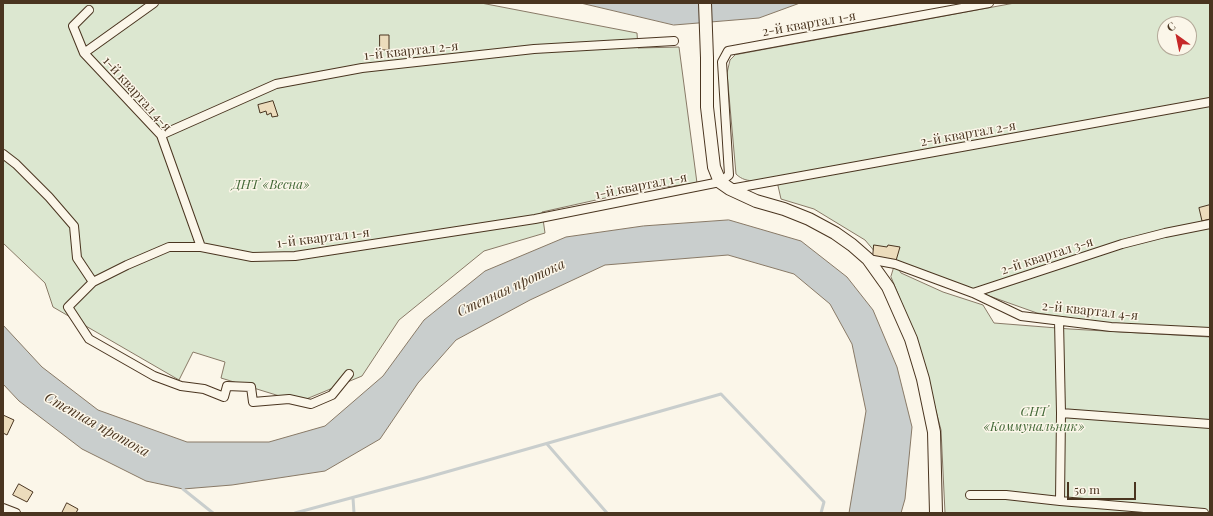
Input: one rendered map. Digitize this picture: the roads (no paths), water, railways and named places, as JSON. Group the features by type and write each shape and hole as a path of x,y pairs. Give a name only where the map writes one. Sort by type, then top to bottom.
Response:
{"street":[{"path":"84,53 154,3"},
{"path":"705,3 707,107 714,167 725,186 756,201 809,218 835,233 868,259 888,287 911,339 923,379 934,432 936,513"},
{"name":"2-й квартал 1-я","path":"725,186 729,175 722,62 728,51 989,3"},
{"name":"1-й квартал 4-я","path":"89,10 73,26 84,53 161,135 201,247"},
{"name":"1-й квартал 2-я","path":"161,135 276,84 362,68 526,50 674,41"},
{"name":"2-й квартал 2-я","path":"725,186 1210,102"},
{"path":"3,154 16,164 49,196 74,226 77,258 93,282"},
{"name":"1-й квартал 1-я","path":"349,374 332,395 311,404 289,399 253,402 251,387 227,386 224,397 204,389 182,386 154,376 89,339 68,307 93,282 127,265 169,247 201,247 252,257 295,256 535,219 725,186"},
{"name":"2-й квартал 3-я","path":"973,293 1122,244 1210,224"},
{"path":"868,259 895,264 973,293"},
{"name":"2-й квартал 4-я","path":"973,293 1021,316 1112,327 1210,332"},
{"path":"1059,321 1061,413 1060,502"},
{"path":"1061,413 1210,424"},
{"path":"970,495 1006,495 1060,502 1204,513"},
{"path":"3,508 16,513"}],"water":[{"path":"581,3 800,3 759,18 674,25"},
{"name":"Степная протока","path":"729,220 801,241 847,277 873,310 897,367 912,427 905,499 901,513 849,513 866,411 852,344 830,304 794,274 728,255 605,265 530,300 456,340 418,383 380,439 325,471 232,485 183,489 146,481 82,449 19,401 3,384 3,325 42,367 98,410 187,442 269,442 325,426 383,376 424,320 485,271 566,237 643,226"}],"waterway":[{"path":"295,513 425,478 721,394 824,502 821,513"},
{"path":"547,444 607,513"},
{"path":"183,489 213,513"},
{"path":"353,498 354,513"}],"park label":[{"name":"ДНТ «Весна»","path":"271,185"},
{"name":"СНТ «Коммунальник»","path":"1034,420"}]}
